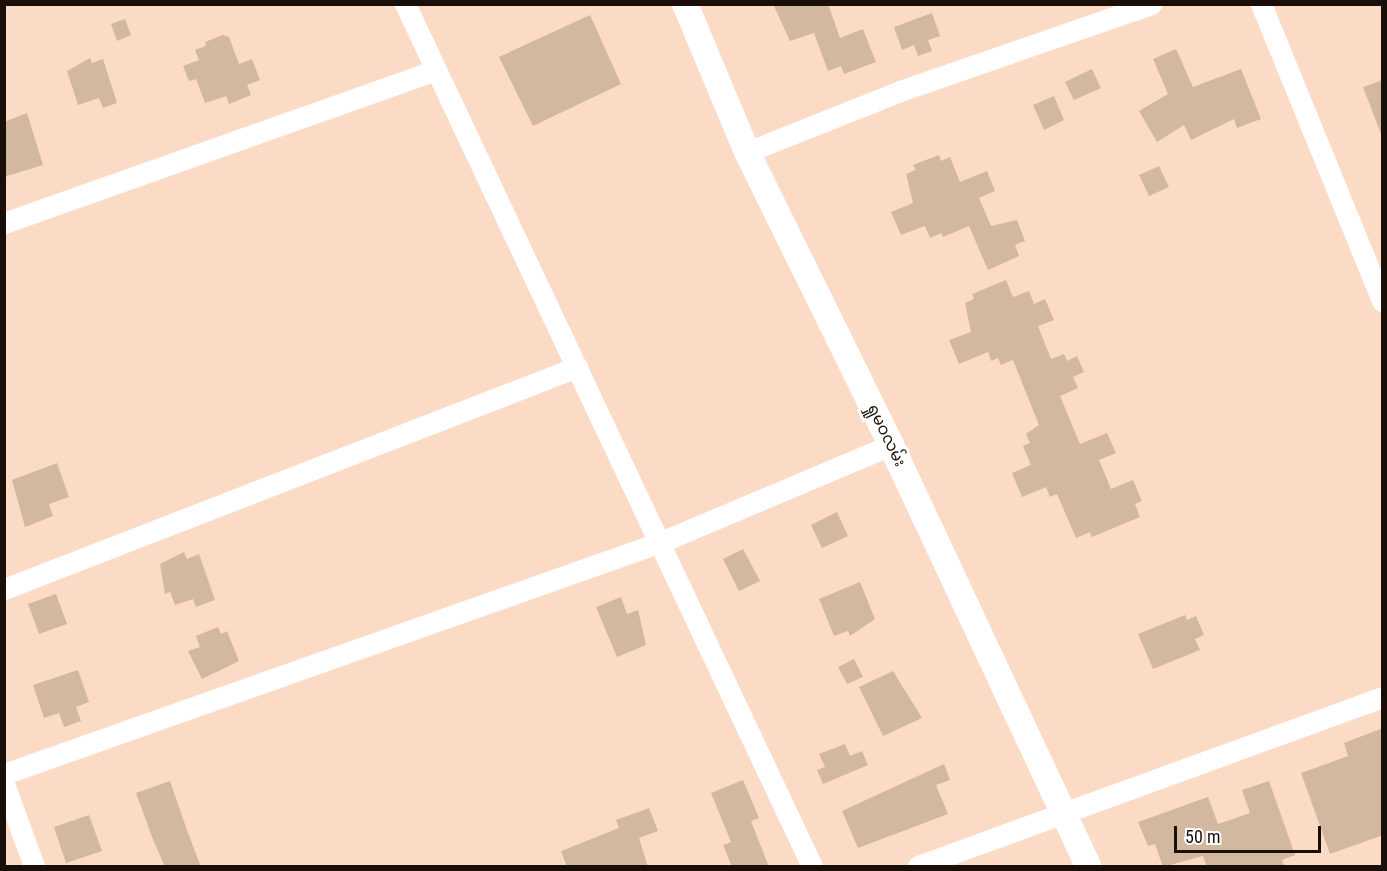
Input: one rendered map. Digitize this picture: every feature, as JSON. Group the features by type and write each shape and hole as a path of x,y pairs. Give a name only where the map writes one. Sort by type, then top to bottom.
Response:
{"street":[{"path":"405,4 662,542 812,867"},
{"name":"ရှုမဝလမ်း","path":"685,4 747,152 891,445 1061,814 1088,867"},
{"path":"747,152 900,91 1150,4"},
{"path":"1261,4 1383,301"},
{"path":"4,223 435,70"},
{"path":"4,589 578,367"},
{"path":"4,774 662,542 891,445"},
{"path":"918,867 1383,697"},
{"path":"4,784 34,867"}],"building":[{"path":"773,4 828,4 840,38 863,29 876,62 844,74 841,66 828,71 814,33 790,41"},
{"path":"932,13 940,36 928,40 932,51 918,56 914,45 902,50 894,27"},
{"path":"590,15 621,84 533,126 499,57"},
{"path":"125,19 131,35 117,41 111,24"},
{"path":"223,35 229,37 239,64 252,59 260,80 247,85 251,95 229,104 226,96 205,103 196,79 189,81 183,66 199,60 195,50 206,46 205,42"},
{"path":"1176,49 1193,87 1241,69 1261,119 1237,128 1234,119 1191,140 1184,125 1157,142 1139,111 1168,94 1153,59"},
{"path":"90,58 92,63 103,59 117,103 103,108 99,98 78,105 67,71"},
{"path":"1092,69 1101,88 1074,100 1065,82"},
{"path":"1383,80 1383,134 1381,134 1363,87"},
{"path":"1054,96 1064,120 1044,130 1033,105"},
{"path":"27,113 43,165 4,177 4,122"},
{"path":"939,155 941,161 950,157 960,182 987,171 995,191 979,198 991,226 1017,220 1025,241 1015,245 1019,256 988,270 969,226 943,237 941,233 930,238 925,226 901,235 891,212 913,203 906,174 916,170 913,165"},
{"path":"1159,166 1169,187 1149,196 1139,175"},
{"path":"1006,280 1013,297 1029,291 1034,304 1045,299 1054,320 1038,326 1051,359 1064,354 1067,361 1077,356 1084,372 1073,377 1078,388 1060,396 1080,444 1107,433 1116,453 1099,460 1111,489 1133,480 1142,501 1135,504 1140,517 1092,537 1090,532 1076,538 1057,494 1050,497 1046,487 1022,497 1012,473 1031,465 1023,446 1030,443 1026,434 1039,425 1013,360 1001,365 998,358 991,361 988,352 959,364 949,340 971,332 965,303 974,299 972,294"},
{"path":"57,463 69,497 49,504 53,516 25,527 12,480"},
{"path":"837,512 848,536 822,548 811,525"},
{"path":"743,549 760,581 739,591 723,559"},
{"path":"184,552 187,559 199,554 215,600 196,607 193,599 175,605 170,592 165,594 160,564"},
{"path":"860,582 875,619 850,636 848,631 834,636 819,599"},
{"path":"56,594 67,624 39,634 28,604"},
{"path":"621,597 627,614 638,610 646,645 617,657 596,607"},
{"path":"1185,615 1187,620 1196,616 1204,635 1195,639 1200,650 1153,669 1138,634"},
{"path":"218,627 221,634 227,631 239,661 202,679 188,651 200,647 196,636"},
{"path":"854,659 863,677 847,684 838,667"},
{"path":"78,670 89,702 76,707 81,721 64,727 59,713 44,718 33,685"},
{"path":"893,671 922,718 883,736 859,687"},
{"path":"1383,728 1383,835 1330,854 1301,773 1348,756 1344,743"},
{"path":"845,744 850,756 862,751 868,765 823,784 817,770 825,767 819,754"},
{"path":"944,764 950,780 936,785 948,814 858,848 842,811"},
{"path":"743,780 759,818 751,821 769,867 732,867 723,845 731,842 711,793"},
{"path":"170,781 201,867 165,867 136,793"},
{"path":"1269,781 1295,855 1282,860 1285,867 1207,867 1203,856 1163,867 1155,844 1148,846 1138,822 1208,797 1218,824 1250,813 1242,790"},
{"path":"649,808 658,831 639,838 648,867 567,867 561,851 619,828 616,820"},
{"path":"89,815 102,851 66,863 54,827"}]}
